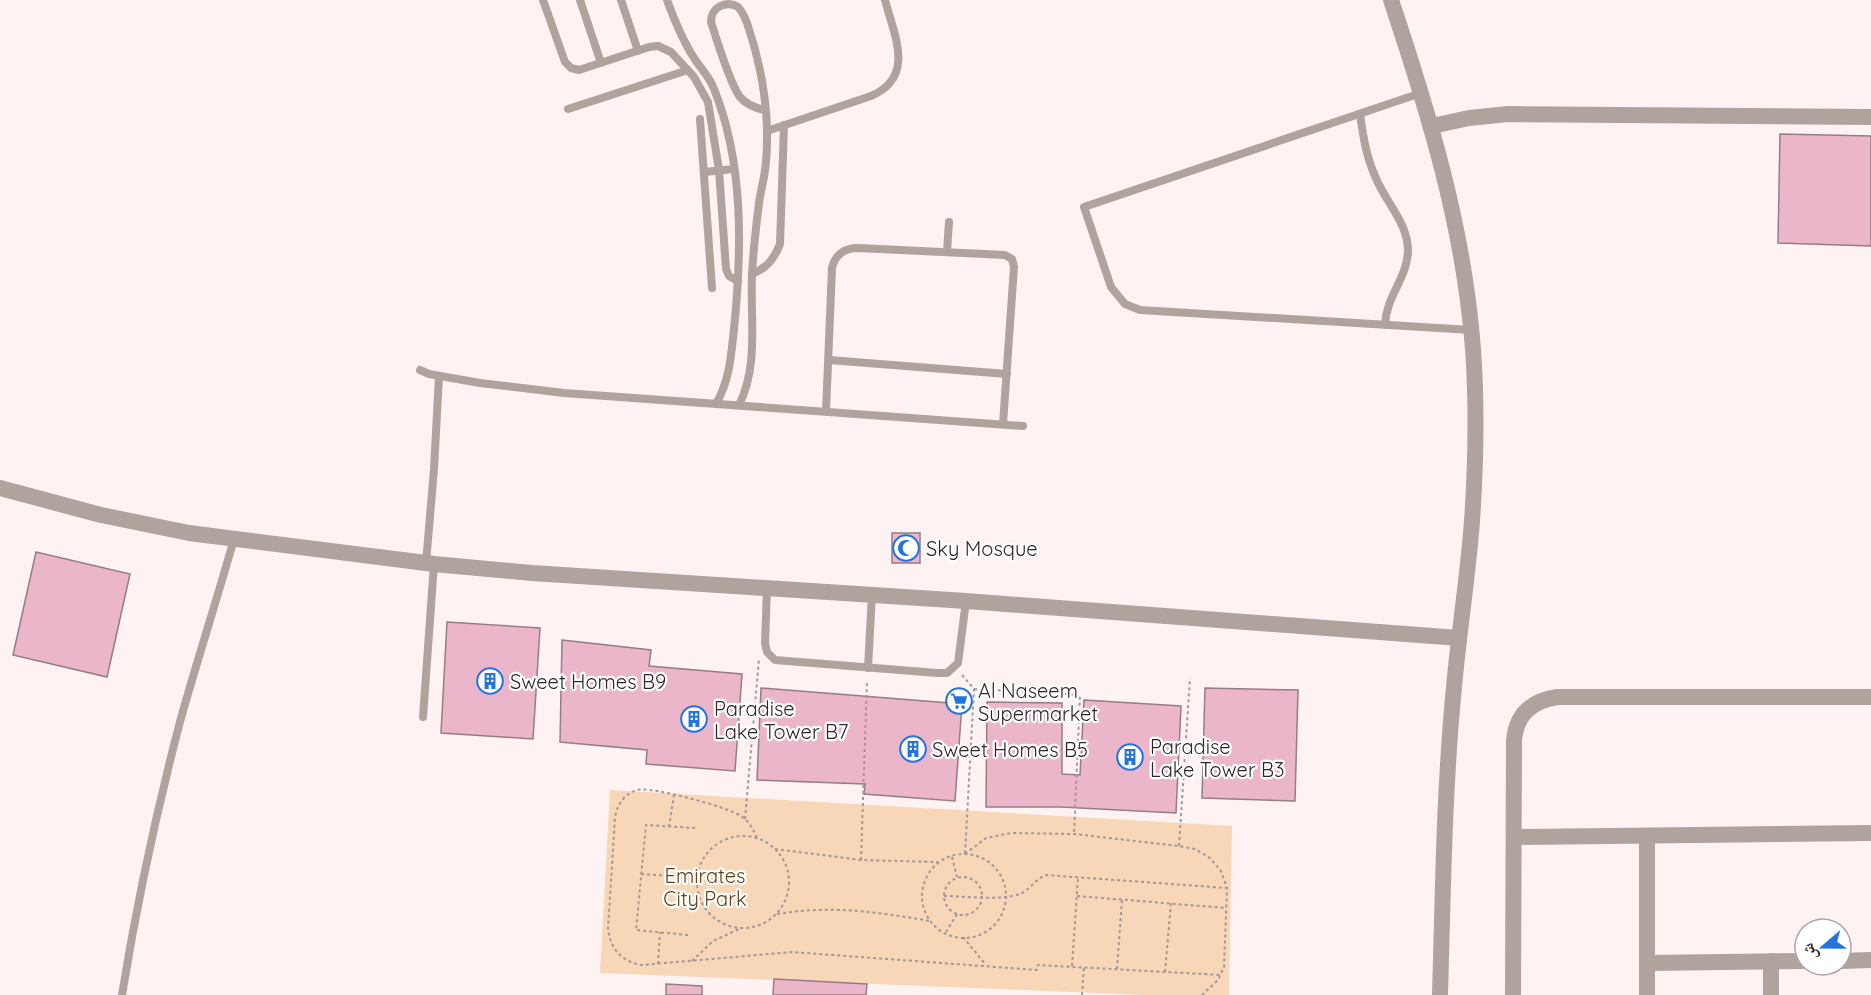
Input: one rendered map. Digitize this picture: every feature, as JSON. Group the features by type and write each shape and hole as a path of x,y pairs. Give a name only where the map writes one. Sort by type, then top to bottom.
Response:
{"street":[{"path":"1391,0 1432,126 1457,236 1471,330 1476,391 1475,475 1470,544 1447,766 1440,995"},
{"path":"1432,126 1468,118 1508,114 1871,117"},
{"path":"0,488 145,525 234,539 430,564 1459,638"},
{"path":"1513,995 1515,733 1516,726 1529,707 1542,700 1557,697 1871,697"},
{"path":"1514,837 1871,833"},
{"path":"1647,837 1647,995"},
{"path":"1853,961 1871,960"},
{"path":"1647,963 1793,961"},
{"path":"1771,962 1771,995"}],"lane":[{"path":"543,0 567,66 579,70 654,46 663,47 672,52 700,85 708,102 719,170 727,272 731,278 738,281"},
{"path":"580,0 601,63"},
{"path":"621,0 638,51"},
{"path":"667,0 691,53 713,86 724,119 734,169 738,235 737,296 728,373 716,404"},
{"path":"767,131 871,96 891,82 899,58 897,41 885,0"},
{"path":"739,405 752,363 752,274 766,164 767,131 765,110 760,71 743,14 737,5 721,4 713,11 711,22 737,92 746,103 765,110"},
{"path":"568,109 688,70"},
{"path":"1422,93 1084,207 1111,287 1120,299 1132,308 1148,311 1471,330"},
{"path":"1360,114 1371,167 1380,188 1402,224 1407,242 1405,270 1389,301 1384,325"},
{"path":"700,119 712,288"},
{"path":"752,274 760,271 773,260 780,244 784,126"},
{"path":"704,172 734,169"},
{"path":"947,252 949,222"},
{"path":"724,235 738,235"},
{"path":"826,411 832,268 841,252 852,248 1005,255 1014,263 1003,424"},
{"path":"737,296 751,297"},
{"path":"829,360 1007,374"},
{"path":"420,370 439,376 480,383 564,393 1023,426"},
{"path":"423,717 439,376"},
{"path":"122,995 167,775 181,719 234,539"},
{"path":"767,588 765,643 771,656 781,662 942,674 955,667 959,658 966,601"},
{"path":"868,668 872,595"}],"path":[{"path":"746,819 759,650 765,643"},
{"path":"955,667 974,689 964,854"},
{"path":"861,860 868,668"},
{"path":"1179,846 1190,678"},
{"path":"974,689 1080,695 1074,834"},
{"path":"757,838 746,819 733,811 653,790 638,790 624,798 616,810 615,818 609,936 615,951 627,961 642,965 792,952 1037,970 1038,965 1221,975"},
{"path":"669,827 674,795"},
{"path":"688,935 636,930 646,825 695,828"},
{"path":"964,854 978,842 1003,833 1074,834 1195,849 1210,858 1221,871 1227,888 1225,959 1221,975 1214,985 1202,995"},
{"path":"739,929 719,922 704,908 699,899 696,878 703,859 717,844 736,836 757,838 775,849 861,860 938,862"},
{"path":"775,849 786,866 789,876 787,897 777,915"},
{"path":"964,854 982,858 990,864 1002,878 1005,897 1001,915 996,922 981,934 963,937 945,933 931,921 923,904 923,885 938,862 951,855 964,854"},
{"path":"951,855 957,877"},
{"path":"641,874 670,876"},
{"path":"944,896 1005,897 1024,892 1046,875 1227,888"},
{"path":"963,876 975,880 979,885 982,896 978,907 969,914 957,914 948,907 944,896 948,884 957,877 963,876"},
{"path":"1072,966 1078,877"},
{"path":"1077,896 1226,908"},
{"path":"1116,969 1122,899"},
{"path":"1165,972 1171,903"},
{"path":"692,961 713,941 739,929 759,926 777,915 798,911 865,910 931,921"},
{"path":"945,933 957,914"},
{"path":"658,964 660,932"},
{"path":"963,937 988,966"},
{"path":"1082,995 1084,967"}],"green space":[{"name":"Emirates City Park","path":"610,790 1232,826 1229,995 1146,995 600,973"}],"building":[{"path":"1780,134 1871,136 1871,246 1778,243"},
{"name":"Sky Mosque","path":"892,533 920,533 920,563 892,563"},
{"path":"36,552 130,574 107,677 13,655"},
{"name":"Sweet Homes B9","path":"447,622 540,628 533,739 441,733"},
{"path":"562,640 651,650 649,666 742,674 735,771 646,764 647,750 560,742"},
{"path":"761,688 962,704 955,801 864,794 865,784 757,780"},
{"path":"1205,688 1298,690 1295,801 1202,798"},
{"path":"1084,700 1181,706 1176,813 1061,807 986,807 987,702 1062,703 1062,774 1080,775"},
{"path":"774,979 867,984 866,995 773,995"},
{"path":"666,984 702,986 702,995 666,995"}],"place":[{"name":"Sky Mosque","path":"906,548"},
{"name":"Sweet Homes B9","path":"490,681"},
{"name":"Al Naseem Supermarket","path":"959,701"},
{"name":"Paradise Lake Tower B7","path":"694,719"},
{"name":"Sweet Homes B5","path":"913,749"},
{"name":"Paradise Lake Tower B3","path":"1130,757"}]}
